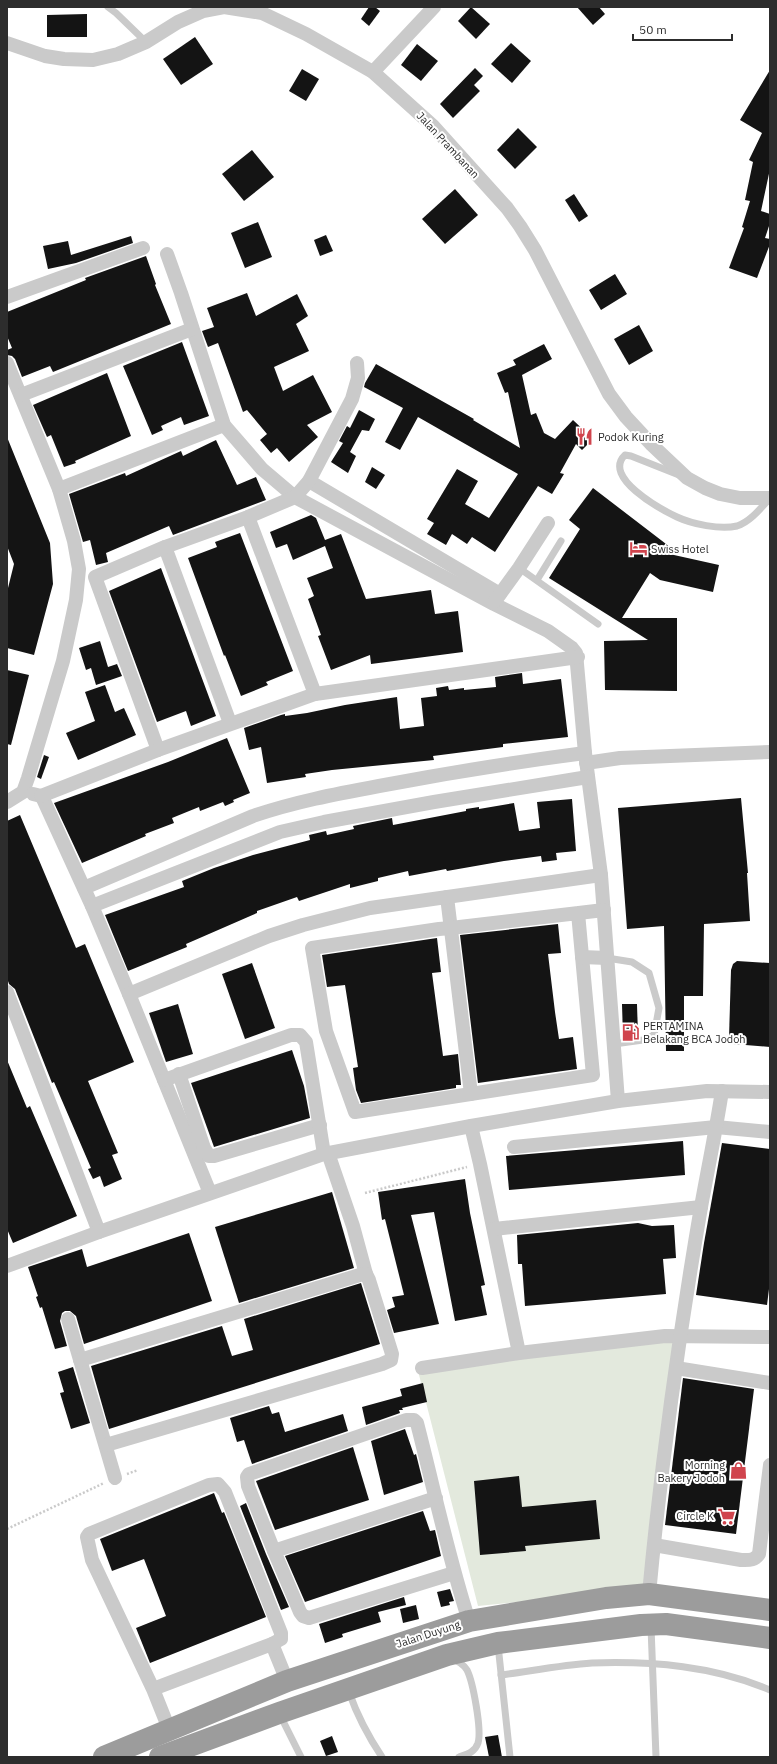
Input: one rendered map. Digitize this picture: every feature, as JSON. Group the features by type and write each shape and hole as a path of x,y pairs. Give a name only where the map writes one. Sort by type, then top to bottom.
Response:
{"highway":[{"name":"Jalan Duyung","path":"104,1757 277,1685 469,1621 606,1598 649,1594 770,1610"},
{"path":"160,1757 279,1713 442,1657 498,1643 651,1625 688,1626 770,1638"},
{"path":"277,1685 279,1713"}],"street":[{"name":"Jalan Prambanan","path":"7,43 45,56 64,60 93,60 118,54 146,42 178,22 203,12 224,7 262,13 306,34 374,72 433,126 511,214 535,250 610,394 626,417 652,446 687,478 705,488 720,494 740,498 770,498"},
{"path":"374,72 434,7"},
{"path":"7,297 143,248"},
{"path":"167,254 224,425 262,469 295,497 497,599"},
{"path":"21,395 192,329"},
{"path":"7,363 59,489 74,541 79,569 78,583 63,661 23,792 7,802"},
{"path":"158,750 95,577 165,547 248,517 295,497 309,481 356,388 358,378 357,363"},
{"path":"59,489 224,425"},
{"path":"309,481 548,631 572,648 578,657 588,777 602,875 618,1101"},
{"path":"248,517 315,694"},
{"path":"497,599 548,523"},
{"path":"165,547 230,723"},
{"path":"23,792 41,796 230,723 315,694 578,657"},
{"path":"84,888 252,816 279,807 312,799 426,777 586,758 770,752"},
{"path":"92,906 280,832 324,822 427,803 588,777"},
{"path":"41,796 92,906 210,1194"},
{"path":"129,994 269,936 304,925 370,908 602,875"},
{"path":"447,897 471,1094"},
{"path":"578,913 593,1075 355,1112 326,1031 312,948 451,928 578,913 604,910"},
{"path":"582,957 607,958"},
{"path":"7,992 99,1232"},
{"path":"106,1445 382,1364 391,1360 392,1354 366,1274 353,1226 326,1153 306,1042 303,1038 298,1034 164,1080"},
{"path":"179,1074 204,1148 209,1156 214,1156 320,1125"},
{"path":"7,1266 99,1232 326,1153 470,1126 618,1101 707,1091 770,1092"},
{"path":"649,1594 676,1368 701,1207 722,1091"},
{"path":"470,1126 480,1164 519,1353"},
{"path":"514,1147 716,1127 770,1132"},
{"path":"494,1229 701,1207"},
{"path":"80,1360 354,1276 366,1274"},
{"path":"68,1320 115,1478"},
{"path":"422,1368 519,1353 665,1336 770,1337"},
{"path":"676,1368 770,1383"},
{"path":"454,1573 309,1618 303,1616 274,1551 248,1486 247,1477 249,1474 412,1419 417,1423 454,1573 469,1621"},
{"path":"654,1546 741,1560 756,1558 759,1554 770,1465"},
{"path":"153,1689 272,1644 281,1639 281,1633 225,1492 218,1484 208,1485 89,1534 87,1537 92,1560 153,1689 169,1729"},
{"path":"274,1551 436,1498"},
{"path":"272,1644 277,1685"}],"lane":[{"path":"108,7 146,42"},
{"path":"687,478 631,456 625,455 620,459 618,466 622,476 628,484 648,501 678,517 711,526 724,528 738,526 749,519 770,498"},
{"path":"537,580 561,541"},
{"path":"519,568 598,624"},
{"path":"607,958 632,962 649,973 659,1008 654,1035 643,1040 614,1044"},
{"path":"651,1625 656,1757"},
{"path":"498,1643 510,1757"},
{"path":"442,1657 456,1660 466,1669 475,1701 479,1730 478,1743 473,1752 460,1757"},
{"path":"501,1675 590,1663 653,1663 691,1667 749,1681 770,1690"},
{"path":"348,1689 354,1708 369,1738 382,1757"},
{"path":"279,1713 301,1757"}],"path":[{"path":"365,1193 480,1164"},
{"path":"7,1529 115,1478 138,1470"}],"shaded area":[{"path":"679,1337 648,1592 630,1591 478,1606 418,1371"}],"building":[{"path":"369,7 375,7 380,11 369,26 361,19"},
{"path":"471,7 490,24 476,39 458,21"},
{"path":"577,7 599,7 605,14 593,25"},
{"path":"87,14 87,37 47,37 47,15"},
{"path":"195,37 213,64 181,85 163,59"},
{"path":"511,43 531,61 512,83 491,64"},
{"path":"417,44 438,61 421,81 401,65"},
{"path":"475,68 483,76 474,85 480,91 453,118 440,104"},
{"path":"302,69 319,79 306,101 289,91"},
{"path":"770,70 770,169 761,211 770,214 770,223 765,238 770,239 770,244 757,278 729,268 744,228 742,227 750,201 745,200 753,162 749,160 762,133 740,120"},
{"path":"518,128 537,147 515,169 497,150"},
{"path":"252,150 274,177 244,201 222,174"},
{"path":"455,189 478,215 445,244 422,219"},
{"path":"574,194 588,216 579,222 565,200"},
{"path":"258,222 272,257 245,268 231,233"},
{"path":"326,235 333,251 320,256 314,240"},
{"path":"131,236 133,243 76,263 48,269 43,246 68,241 71,255"},
{"path":"146,256 156,284 155,285 171,324 53,372 50,366 22,377 15,359 12,356 7,355 7,350 12,348 7,336 7,312 86,280 85,278"},
{"path":"615,274 627,294 601,310 589,290"},
{"path":"247,293 256,316 297,294 308,316 296,324 309,351 274,367 283,391 313,375 332,412 307,425 318,437 289,462 277,448 271,453 260,440 267,434 247,410 243,412 218,343 208,347 202,331 214,327 207,308"},
{"path":"639,325 653,351 629,365 614,339"},
{"path":"182,342 209,416 184,425 181,417 161,426 163,430 152,435 123,366"},
{"path":"544,344 552,359 522,375 531,415 536,413 544,433 555,439 573,420 593,439 582,450 576,444 560,473 564,474 552,494 538,486 495,552 472,537 467,544 452,534 446,545 427,534 434,523 427,519 457,469 478,481 465,504 489,518 518,474 418,417 400,450 385,442 403,408 364,387 365,383 376,364 474,419 473,420 520,448 508,392 505,393 497,373 516,365 513,360"},
{"path":"107,373 131,436 75,461 76,463 64,467 51,435 47,437 33,405"},
{"path":"359,410 375,419 369,431 362,430 350,452 356,456 348,473 331,462 343,443 339,441 347,426 350,428"},
{"path":"7,437 50,543 53,584 34,655 7,648 7,592 14,564 7,546"},
{"path":"216,440 237,485 256,477 266,500 173,535 169,526 106,553 108,562 96,565 90,540 83,542 69,494 125,473 126,476 181,451 183,456"},
{"path":"372,467 385,475 376,489 365,482"},
{"path":"593,488 670,547 665,553 719,565 713,592 660,580 650,573 622,618 677,618 677,691 605,690 604,641 648,640 549,578 580,529 569,520"},
{"path":"311,515 316,518 325,540 341,534 366,599 431,590 435,614 458,611 463,652 371,664 370,655 331,670 318,636 321,635 308,599 314,596 307,578 333,568 325,546 293,560 287,544 276,548 270,532"},
{"path":"240,533 293,671 266,682 268,685 241,696 225,655 224,656 188,558 217,547 215,542"},
{"path":"161,568 216,716 191,726 186,711 157,722 109,591"},
{"path":"100,641 108,667 117,664 122,676 96,685 91,668 86,670 79,648"},
{"path":"7,670 29,675 11,745 7,744"},
{"path":"522,673 523,684 561,679 568,737 503,744 503,747 433,756 434,760 305,774 306,777 267,783 261,747 249,750 244,728 281,715 285,714 285,716 307,713 345,705 397,697 400,729 424,726 421,698 437,696 436,688 448,686 449,690 464,688 464,690 496,687 495,677"},
{"path":"105,685 115,712 124,708 136,735 78,760 66,733 95,721 85,692"},
{"path":"227,738 250,793 233,800 234,802 225,806 223,802 200,811 199,807 172,818 174,823 145,834 146,836 82,863 54,803 168,762"},
{"path":"44,755 49,757 41,779 37,777"},
{"path":"741,798 748,873 750,921 704,924 703,996 684,996 684,1051 666,1051 664,926 627,929 618,808"},
{"path":"572,799 576,851 556,853 557,860 542,862 541,856 447,871 446,869 409,876 408,871 378,878 378,881 350,888 350,884 299,901 297,897 257,911 257,913 186,944 187,947 128,971 105,915 184,887 182,881 214,868 253,855 310,840 309,835 326,831 327,835 354,829 353,826 392,818 393,825 466,811 466,809 479,807 479,809 514,803 519,831 540,828 537,802"},
{"path":"20,815 76,948 85,944 134,1062 88,1081 118,1153 112,1155 122,1179 104,1187 100,1176 93,1179 88,1169 91,1168 54,1082 52,1083 15,989 9,984 7,978 7,821"},
{"path":"558,924 561,953 548,954 555,1012 559,1039 573,1037 577,1069 478,1083 460,935"},
{"path":"437,938 441,972 432,973 443,1056 458,1054 461,1085 456,1085 456,1088 361,1103 356,1090 353,1068 358,1067 345,985 327,987 322,955"},
{"path":"737,961 770,963 770,1047 733,1044 729,1038 731,970 733,964"},
{"path":"252,963 275,1028 245,1039 222,974"},
{"path":"178,1004 193,1054 166,1062 149,1013"},
{"path":"622,1004 637,1004 638,1036 623,1038"},
{"path":"292,1050 304,1086 310,1118 214,1147 191,1083"},
{"path":"7,1060 27,1108 30,1106 77,1216 13,1243 7,1229"},
{"path":"683,1141 685,1175 509,1190 506,1156"},
{"path":"722,1143 770,1149 770,1281 767,1305 696,1295"},
{"path":"465,1179 470,1213 485,1285 481,1286 487,1315 455,1321 434,1212 411,1215 439,1324 394,1333 387,1310 395,1307 392,1297 404,1295 385,1219 382,1220 378,1192"},
{"path":"332,1192 354,1268 239,1303 215,1227"},
{"path":"638,1223 652,1226 674,1225 676,1258 663,1259 666,1294 525,1306 522,1264 518,1264 517,1235"},
{"path":"189,1233 212,1301 84,1344 76,1316 70,1311 65,1311 62,1313 60,1321 67,1346 55,1349 42,1307 40,1308 36,1297 38,1296 28,1267 82,1249 87,1267"},
{"path":"361,1283 380,1344 109,1429 91,1366 222,1326 232,1356 253,1350 244,1319"},
{"path":"73,1367 90,1423 71,1429 60,1393 64,1392 58,1372"},
{"path":"683,1378 754,1389 736,1534 665,1525"},
{"path":"423,1383 427,1402 402,1408 403,1410 399,1410 400,1413 366,1425 362,1407 402,1396 400,1389"},
{"path":"269,1406 272,1414 279,1412 285,1432 343,1414 348,1431 252,1464 244,1440 237,1442 230,1418"},
{"path":"405,1429 414,1455 416,1454 423,1482 384,1495 371,1441"},
{"path":"353,1447 369,1500 275,1530 256,1481"},
{"path":"519,1476 522,1507 596,1500 600,1539 525,1546 526,1551 480,1555 474,1481"},
{"path":"214,1493 222,1513 224,1512 266,1617 150,1663 136,1628 166,1616 144,1559 112,1571 100,1539"},
{"path":"246,1503 289,1607 281,1610 240,1506"},
{"path":"423,1511 430,1531 435,1530 441,1556 305,1602 285,1556"},
{"path":"450,1589 454,1601 449,1602 450,1605 441,1607 437,1592"},
{"path":"404,1597 406,1605 378,1612 381,1622 342,1634 343,1637 325,1643 319,1624"},
{"path":"416,1605 419,1619 403,1623 400,1609"},
{"path":"498,1735 502,1757 489,1757 485,1737"},
{"path":"332,1736 338,1752 326,1756 320,1741"}],"place":[{"name":"Podok Kuring","path":"585,437"},
{"name":"Swiss Hotel","path":"638,549"},
{"name":"PERTAMINA Belakang BCA Jodoh","path":"630,1032"},
{"name":"Morning Bakery Jodoh","path":"738,1471"},
{"name":"Circle K","path":"727,1516"}]}
